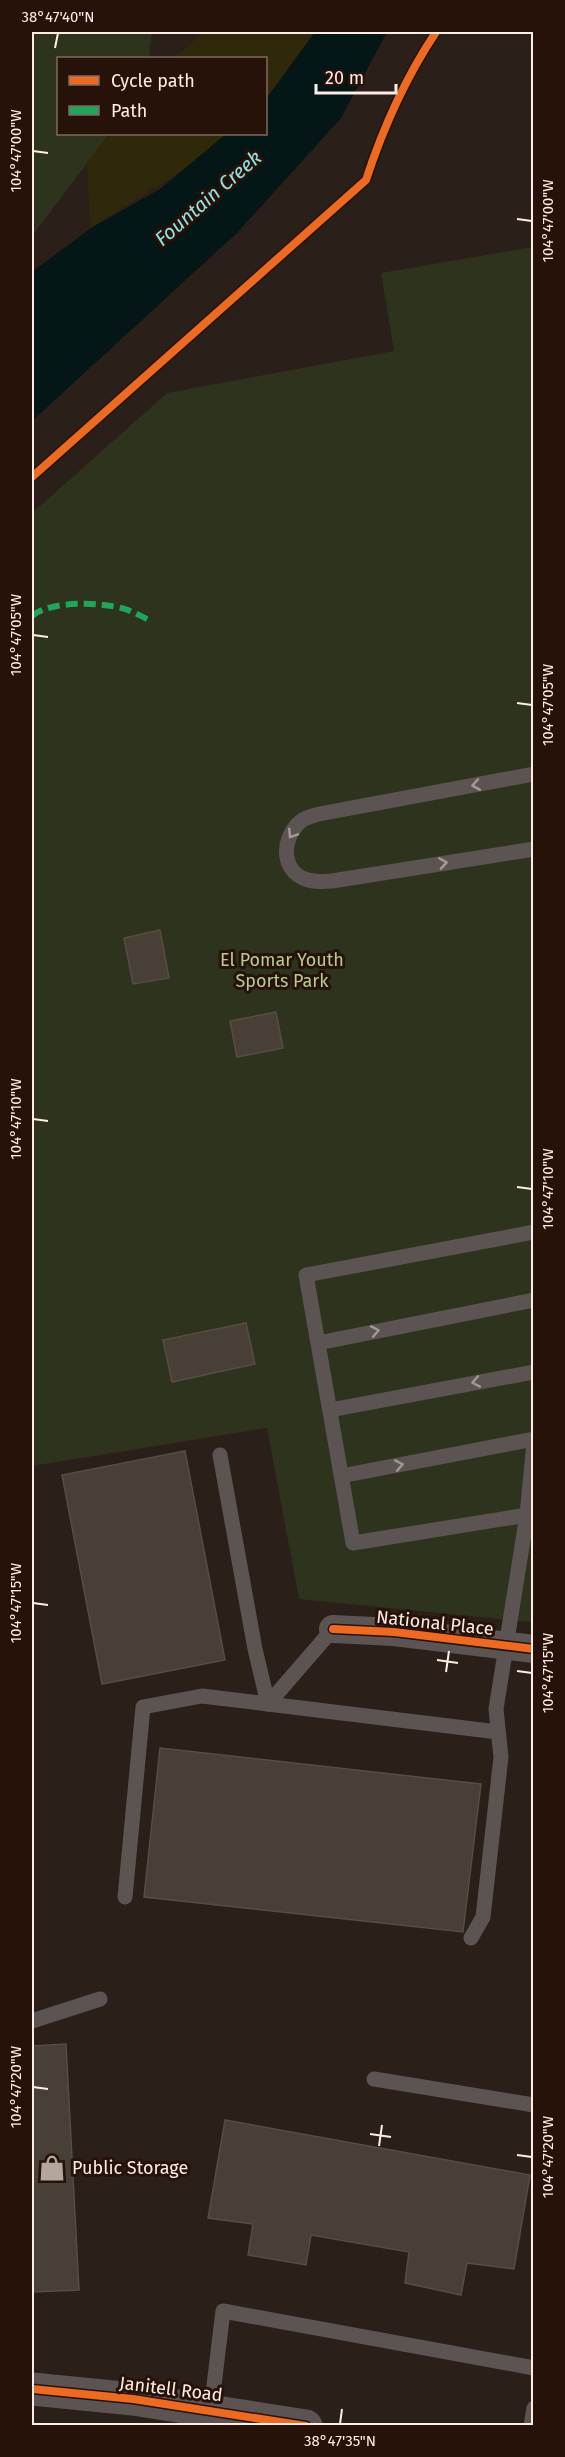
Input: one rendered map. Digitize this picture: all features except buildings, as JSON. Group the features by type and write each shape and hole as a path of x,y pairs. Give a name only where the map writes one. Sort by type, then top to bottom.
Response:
{"street":[{"name":"National Place","path":"333,1629 394,1632 520,1648"},
{"name":"Janitell Road","path":"32,2389 133,2399 306,2426"}],"lane":[{"path":"534,774 318,814 303,819 286,842 286,857 291,869 302,877 314,881 332,881 534,849"},
{"path":"527,1515 353,1543 306,1275 534,1232"},
{"path":"318,1342 534,1300"},
{"path":"330,1410 534,1372"},
{"path":"341,1476 534,1438"},
{"path":"471,1938 483,1917 501,1757 496,1709 520,1648 527,1515 534,1443"},
{"path":"220,1455 255,1649 268,1704"},
{"path":"268,1704 333,1629"},
{"path":"125,1897 143,1707 202,1696 498,1732"},
{"path":"32,2021 100,1999"},
{"path":"374,2079 534,2105"},
{"path":"211,2410 224,2311 534,2368"},
{"path":"531,2426 534,2408"}],"green space":[{"path":"32,32 152,32 149,57 57,57 57,135 108,135 32,236"},
{"name":"El Pomar Youth Sports Park","path":"533,247 534,1598 531,1622 299,1599 267,1428 32,1466 32,513 167,393 394,351 381,273"}],"sand":[{"path":"204,32 315,32 267,98 267,57 175,57"},
{"path":"108,135 225,135 185,169 90,228 87,162"}],"water":[{"name":"Fountain Creek","path":"315,32 387,32 341,118 238,232 32,421 32,272 91,228 160,189 225,135 267,135 267,98"}],"marked path":[{"path":"32,616 51,607 90,604 125,609 151,621"}],"cycle path":[{"path":"32,477 366,180 396,103 436,32"},
{"path":"333,1629 394,1632 534,1649"},
{"path":"32,2389 133,2399 306,2426"}],"place":[{"name":"Public Storage","path":"52,2168"}]}
